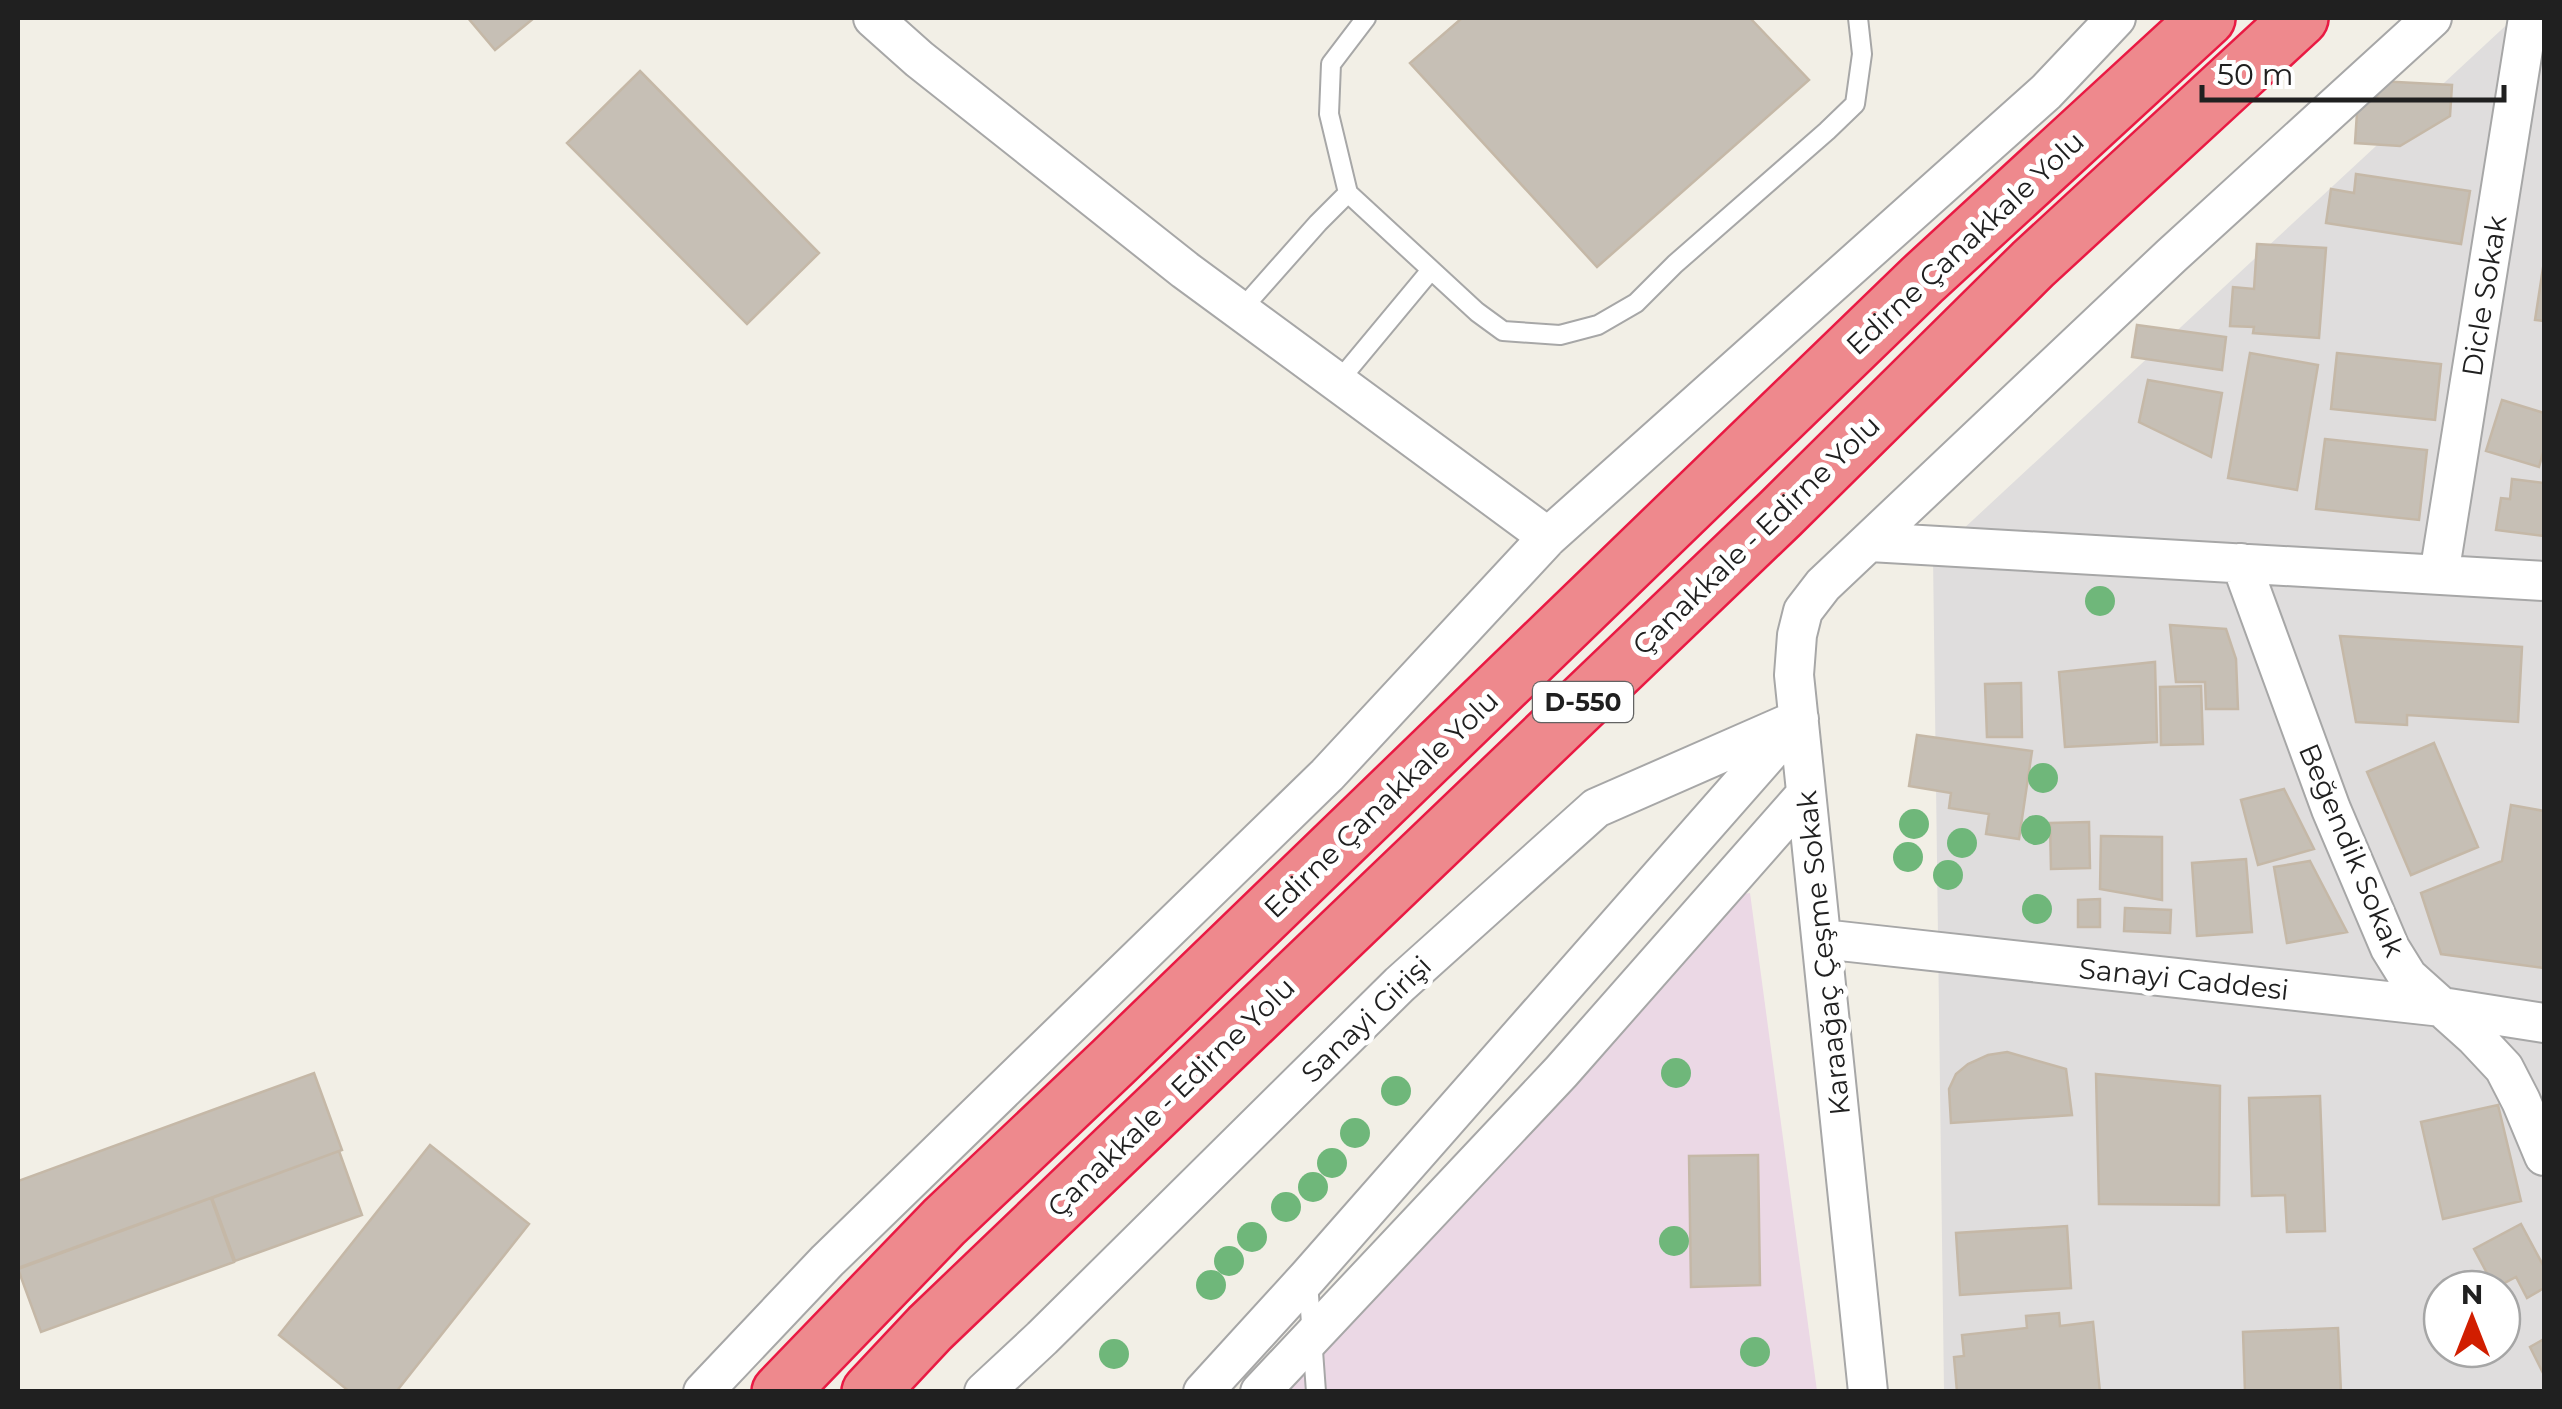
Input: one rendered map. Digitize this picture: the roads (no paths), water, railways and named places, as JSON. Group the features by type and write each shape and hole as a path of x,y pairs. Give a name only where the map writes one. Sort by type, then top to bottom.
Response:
{"highway":[{"name":"Edirne Çanakkale Yolu","path":"780,1392 944,1222 1922,280 2207,18"},
{"name":"Çanakkale - Edirne Yolu","path":"870,1392 930,1328 1780,514 2032,264 2300,18"}],"street":[{"path":"873,18 918,58 1240,310 1548,537"},
{"path":"703,1392 827,1261 1326,775 1548,537 2046,92 2116,18"},
{"name":"Karaağaç Çeşme Sokak","path":"1868,1392 1794,675 1796,635 1803,611 1823,585 2157,270 2432,18"},
{"name":"Dicle Sokak","path":"2439,575 2528,18"},
{"path":"1870,542 2544,581"},
{"name":"Beğendik Sokak","path":"2241,563 2331,809 2390,948 2408,977 2504,1068 2544,1156"},
{"path":"1203,1392 1308,1278 1798,719"},
{"name":"Sanayi Girişi","path":"984,1392 1400,984 1596,808 1798,719"},
{"path":"1260,1392 1560,1072 1806,794"},
{"name":"Sanayi Caddesi","path":"1822,939 2442,1008 2544,1023"}],"lane":[{"path":"1366,18 1331,64 1328,114 1348,192 1476,312 1503,331 1560,335 1598,324 1636,302 1854,104 1862,54 1858,18"},
{"path":"1240,310 1348,192"},
{"path":"1336,383 1431,270"},
{"path":"1308,1278 1316,1392"}]}
